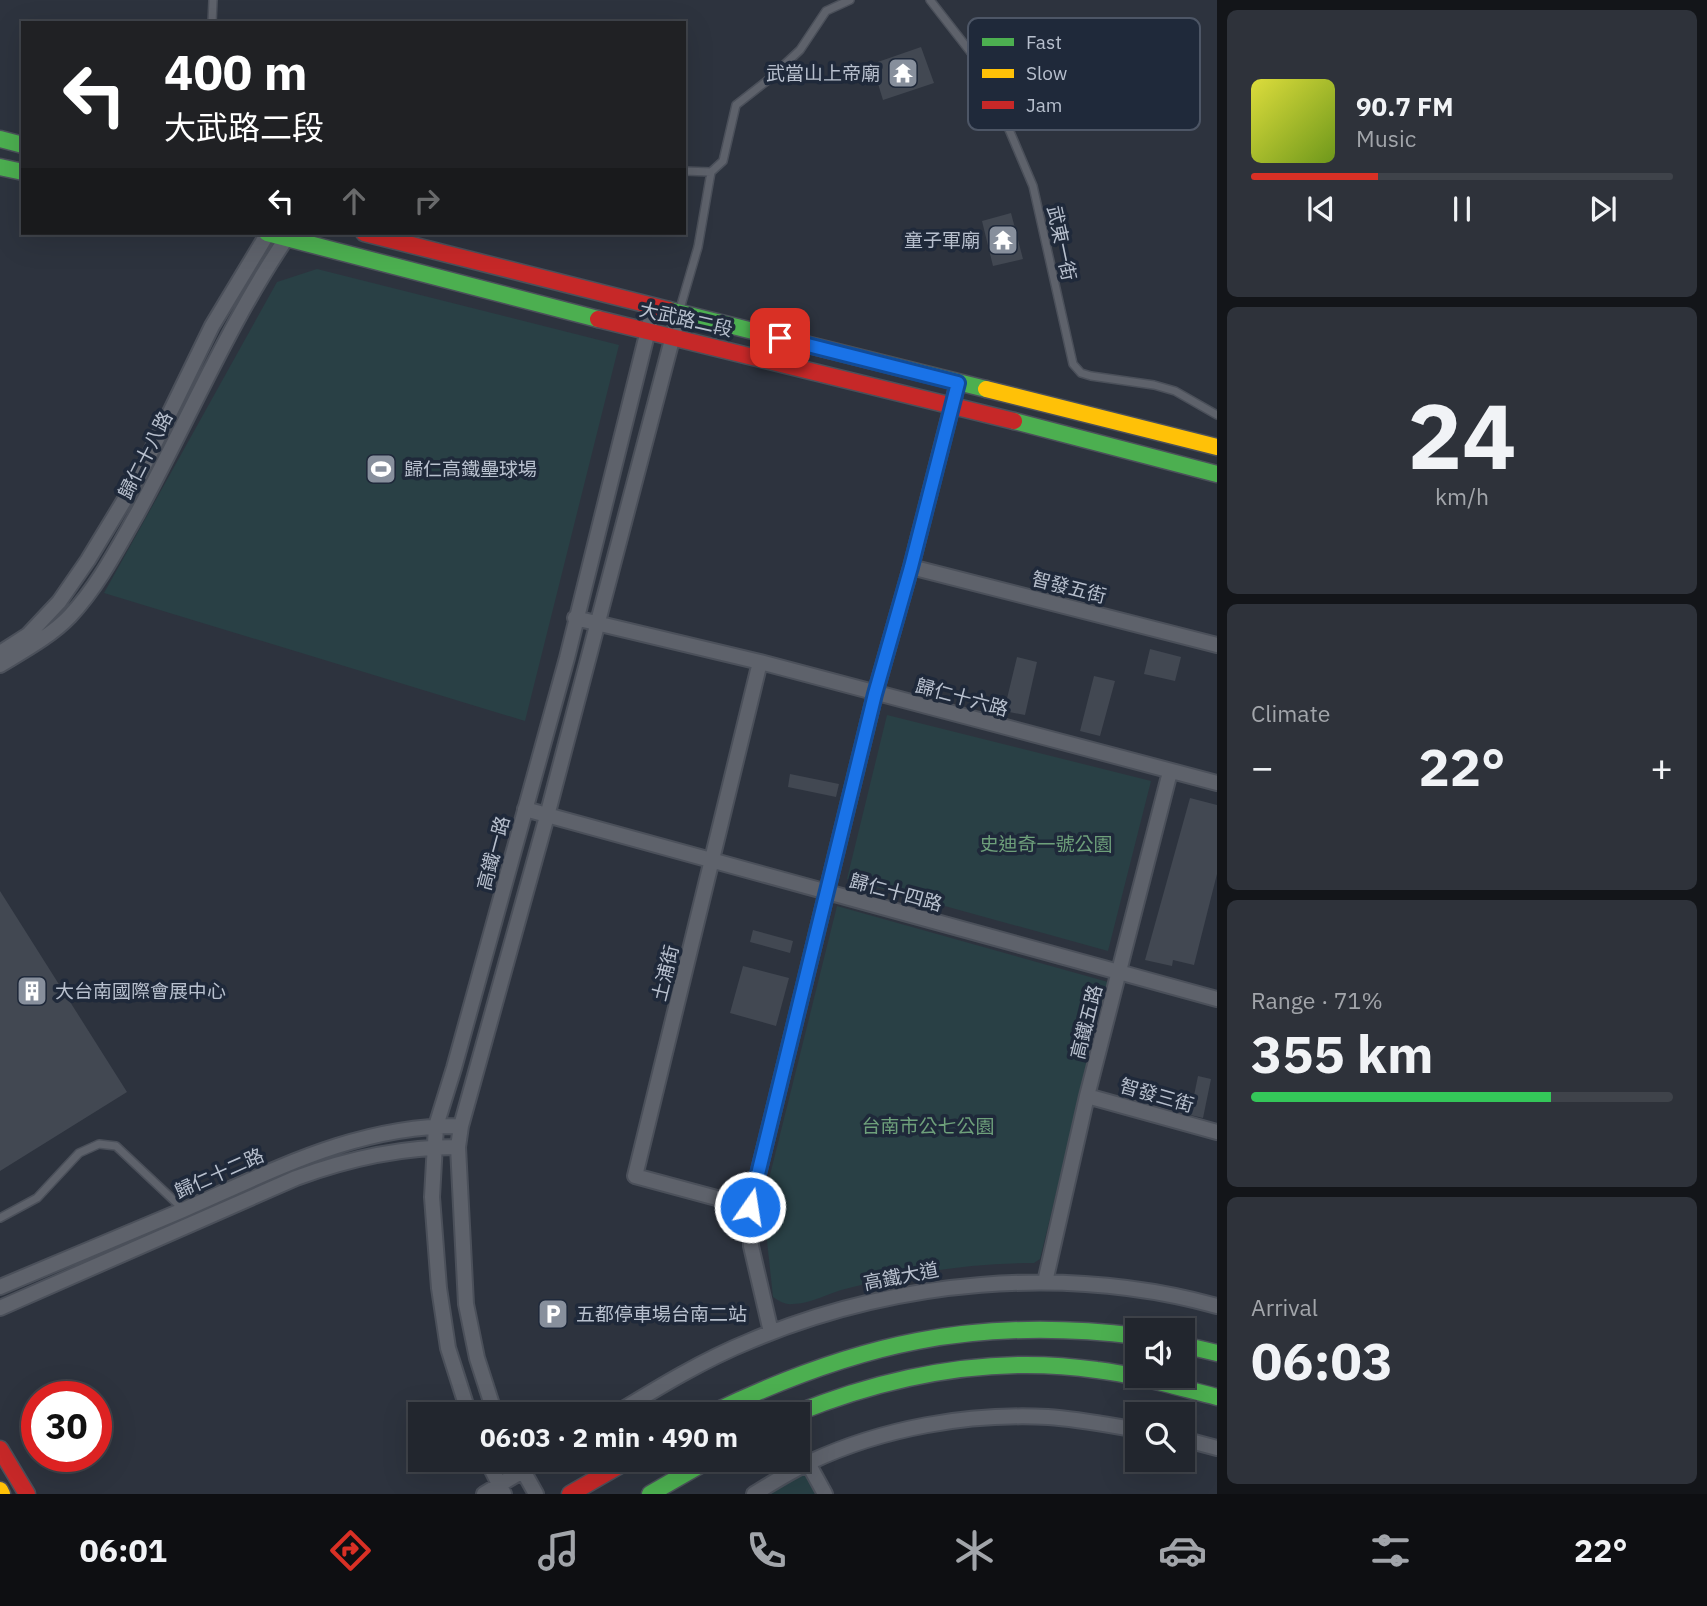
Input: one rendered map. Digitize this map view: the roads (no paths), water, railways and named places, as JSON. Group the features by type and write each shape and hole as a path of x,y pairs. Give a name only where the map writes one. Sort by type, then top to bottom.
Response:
{"street":[{"path":"0,139 21,144"},
{"path":"0,167 21,172"},
{"name":"歸仁十八路","path":"0,653 28,635 59,602 88,560 139,476 212,326 267,235"},
{"name":"大武路二段","path":"288,235 647,331 953,404 1217,474"},
{"name":"歸仁十八路","path":"0,665 69,618 101,577 163,467 232,330 288,235"},
{"name":"大武路二段","path":"372,235 1217,447"},
{"name":"高鐵一路","path":"465,1402 448,1348 439,1288 432,1197 436,1126 567,658 654,306"},
{"path":"491,1402 477,1358 466,1304 458,1147 461,1126 547,816 679,313"},
{"path":"771,1332 751,1246 750,1207 875,694 958,383"},
{"name":"智發五街","path":"911,567 1217,645"},
{"name":"歸仁十六路","path":"575,618 760,662 1217,783"},
{"name":"土浦街","path":"750,1207 635,1176 760,662"},
{"name":"高鐵五路","path":"1045,1282 1087,1096 1170,772"},
{"name":"歸仁十四路","path":"525,809 1217,999"},
{"name":"智發三街","path":"1087,1096 1217,1132"},
{"name":"歸仁十二路","path":"0,1287 321,1149 390,1132 436,1126 461,1126"},
{"name":"歸仁十二路","path":"0,1308 331,1165 375,1154 458,1147"},
{"name":"高鐵大道","path":"636,1402 700,1365 771,1332 861,1304 911,1294 959,1287 1045,1282 1137,1289 1217,1306"},
{"path":"736,1402 792,1376 856,1354 927,1339 977,1332 1045,1328 1125,1335"},
{"path":"1195,1348 1217,1353"},
{"path":"810,1408 897,1381 944,1372 1021,1365 1096,1370 1217,1397"},
{"path":"810,1462 880,1436 957,1421 1000,1417 1049,1418 1125,1428"},
{"path":"1195,1442 1217,1448"},
{"path":"0,1449 24,1489 3,1493"},
{"path":"810,1467 825,1494"},
{"path":"493,1472 502,1490"},
{"path":"484,1494 502,1490 515,1472"},
{"path":"524,1472 536,1494"},
{"path":"570,1494 608,1472"},
{"path":"650,1494 688,1472"},
{"path":"754,1494 792,1472"}],"lane":[{"path":"212,21 213,0"},
{"path":"679,313 698,247 711,172 723,161 736,105 800,50 826,11 850,0"},
{"name":"武東一街","path":"930,0 968,49"},
{"name":"武東一街","path":"1009,130 1033,186 1073,364 1081,373 1091,376 1154,385 1175,391 1217,415"},
{"path":"686,171 711,172"},
{"path":"0,1218 37,1198 79,1153 99,1144 116,1146 183,1210"}],"place":[{"name":"武當山上帝廟","path":"903,73"},
{"name":"童子軍廟","path":"1003,240"},
{"name":"歸仁高鐵壘球場","path":"381,469"},
{"name":"大台南國際會展中心","path":"32,991"},
{"name":"五都停車場台南二站","path":"553,1314"}],"park label":[{"name":"史迪奇一號公園","path":"1046,844"},
{"name":"台南市公七公園","path":"928,1126"}]}
